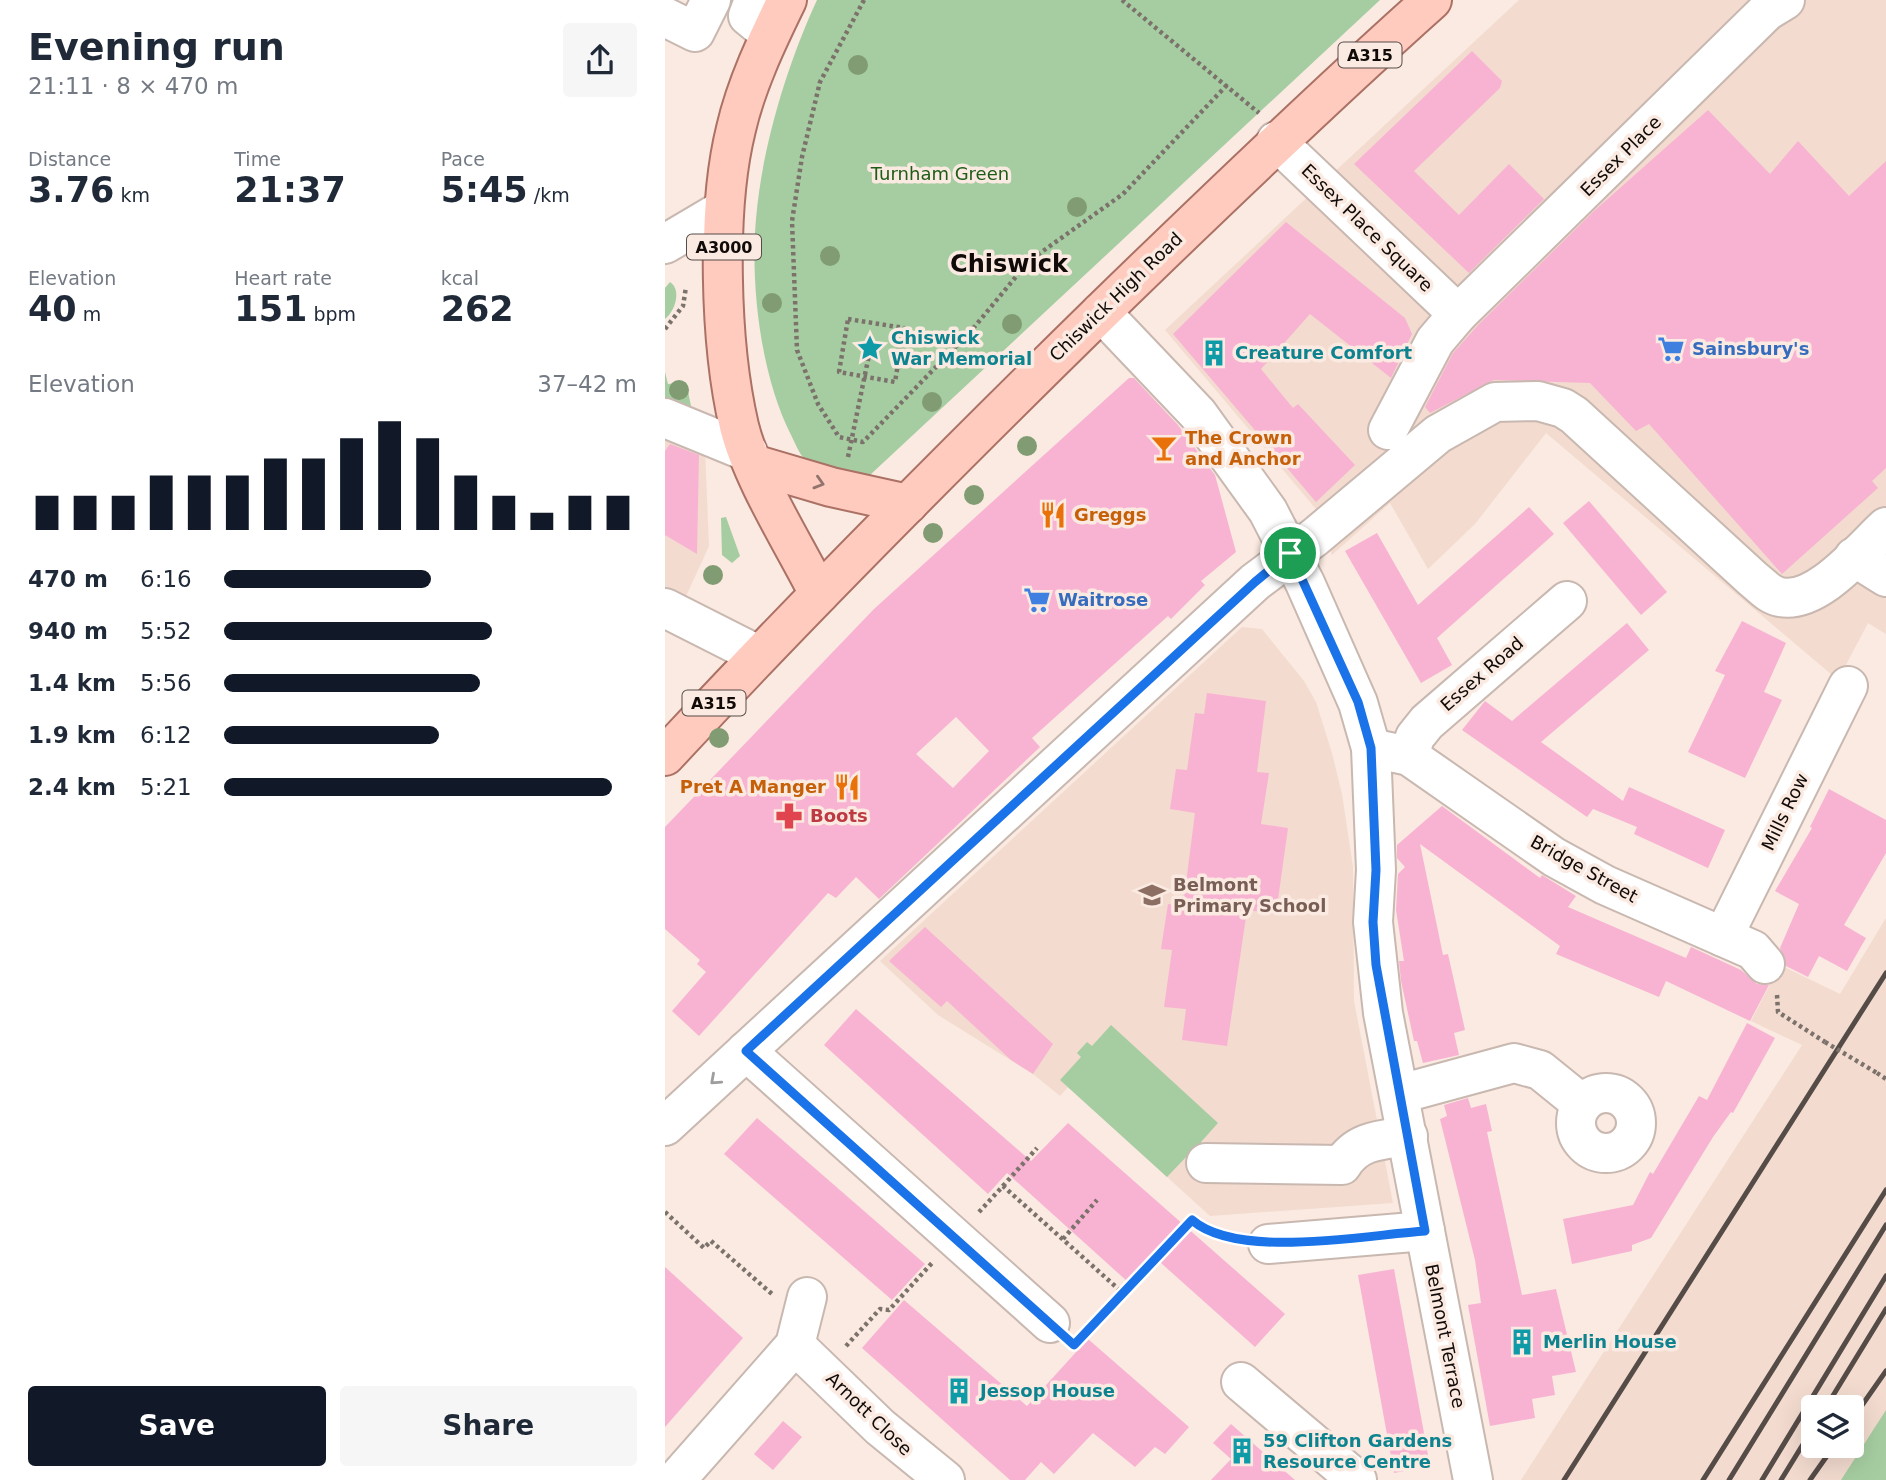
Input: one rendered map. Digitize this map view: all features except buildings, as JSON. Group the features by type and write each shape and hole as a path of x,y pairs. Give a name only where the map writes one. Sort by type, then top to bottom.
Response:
{"main road":[{"name":"A3000","path":"787,0 770,34 736,129 724,209 726,347 739,426 751,458 819,594"},
{"name":"Chiswick High Road","path":"665,757 758,655 1101,312 1269,128 1432,0"},
{"path":"751,458 831,487 908,503"}],"street":[{"path":"665,17 695,32 711,0"},
{"path":"754,0 748,16 770,34"},
{"name":"Essex Place","path":"1388,430 1435,341 1458,314 1581,197 1767,11 1784,0"},
{"name":"Essex Place Square","path":"1269,128 1458,314"},
{"path":"665,244 724,209"},
{"name":"Belmont Terrace","path":"1101,312 1198,414 1268,511 1358,702 1371,762 1376,965 1473,1480"},
{"path":"665,1126 1245,591 1290,553 1315,537 1438,434 1495,402 1538,401 1563,408 1574,415 1770,594 1795,598 1813,592 1886,527"},
{"path":"665,418 751,458"},
{"path":"1854,556 1886,577"},
{"name":"Essex Road","path":"1409,756 1415,737 1427,722 1567,601"},
{"path":"665,608 758,655"},
{"name":"Mills Row","path":"1723,937 1848,687"},
{"name":"Bridge Street","path":"1371,762 1409,756 1554,857 1605,885 1753,950 1765,964"},
{"path":"746,1051 1050,1323"},
{"path":"1400,1094 1514,1063 1540,1070 1582,1104"},
{"path":"1206,1163 1342,1166 1350,1152 1367,1142 1408,1136"},
{"path":"1268,1244 1425,1231"},
{"path":"676,1480 801,1320"},
{"name":"Arnott Close","path":"801,1320 830,1376 880,1427 934,1474 945,1480"},
{"path":"1241,1382 1357,1480"}],"path":[{"path":"864,0 820,82 802,157 792,221 797,350 818,404 839,437 863,442 971,331 1029,261 1123,194 1227,85"},
{"path":"1122,0 1227,85 1269,128"},
{"path":"665,329 683,306 686,282"},
{"path":"848,319 904,328 895,382 865,377 839,372 848,319"},
{"path":"852,440 869,355"},
{"path":"1778,1012 1886,1079"},
{"path":"830,1376 880,1309 889,1310 1037,1148"},
{"path":"1003,1186 1124,1294"},
{"path":"1063,1239 1097,1200"},
{"path":"665,1212 703,1248 711,1241 801,1320"},
{"path":"1050,1323 1074,1345 1192,1220 1205,1231 1268,1244"}],"shaded area":[{"path":"1519,0 1886,0 1886,634 1868,623 1838,680 1546,433 1475,524 1428,569 1390,503 1332,555 1316,509 1165,330"},
{"path":"665,431 705,449 709,546 687,594 665,627"},
{"name":"Belmont Primary School","path":"1242,627 1262,629 1304,681 1316,702 1332,753 1342,794 1353,867 1354,1001 1393,1203 1210,1216 1068,1087 1060,1096 1033,1074 938,1015 880,961"},
{"path":"1886,918 1886,1410 1864,1446 1864,1395 1801,1395 1801,1458 1856,1458 1841,1480 1521,1480 1802,1045 1751,1021 1780,965 1840,994"}],"green space":[{"name":"Turnham Green","path":"817,0 1380,0 870,475 854,475 823,471 806,461 799,451 772,387 760,331 757,301 756,219 764,164 786,79"},
{"path":"670,282 676,290 676,300 665,319 665,288"},
{"path":"665,372 668,384 686,382 691,406 687,412 665,402"},
{"path":"726,517 740,556 732,563 722,555 721,518"},
{"path":"1111,1025 1218,1123 1201,1142 1204,1146 1189,1154 1167,1177 1060,1080 1081,1057 1077,1053 1087,1042 1092,1046"},
{"path":"1886,1410 1886,1480 1841,1480 1855,1458 1864,1458 1864,1444"}],"railway":[{"path":"1564,1480 1886,973"},
{"path":"1703,1480 1886,1190"},
{"path":"1729,1480 1886,1225"},
{"path":"1762,1480 1886,1276"},
{"path":"1833,1395 1886,1309"},
{"path":"1864,1402 1886,1371"},
{"path":"1781,1480 1801,1448"},
{"path":"1810,1480 1826,1458"}],"place":[{"name":"Chiswick War Memorial","path":"870,348"},
{"name":"Sainsbury's","path":"1671,349"},
{"name":"Creature Comfort","path":"1214,353"},
{"name":"The Crown and Anchor","path":"1164,448"},
{"name":"Greggs","path":"1053,515"},
{"name":"Waitrose","path":"1037,600"},
{"name":"Pret A Manger","path":"847,787"},
{"name":"Boots","path":"789,816"},
{"name":"Belmont Primary School","path":"1152,895"},
{"name":"Merlin House","path":"1522,1342"},
{"name":"Jessop House","path":"959,1391"},
{"name":"59 Clifton Gardens Resource Centre","path":"1242,1451"}],"district":[{"name":"Chiswick","path":"1009,264"}],"route":[{"path":"1290,553 1358,702 1371,748 1376,870 1373,922 1376,965 1425,1231 1268,1244 1205,1231 1192,1220 1074,1345 746,1051 1255,582 1290,553"}]}
